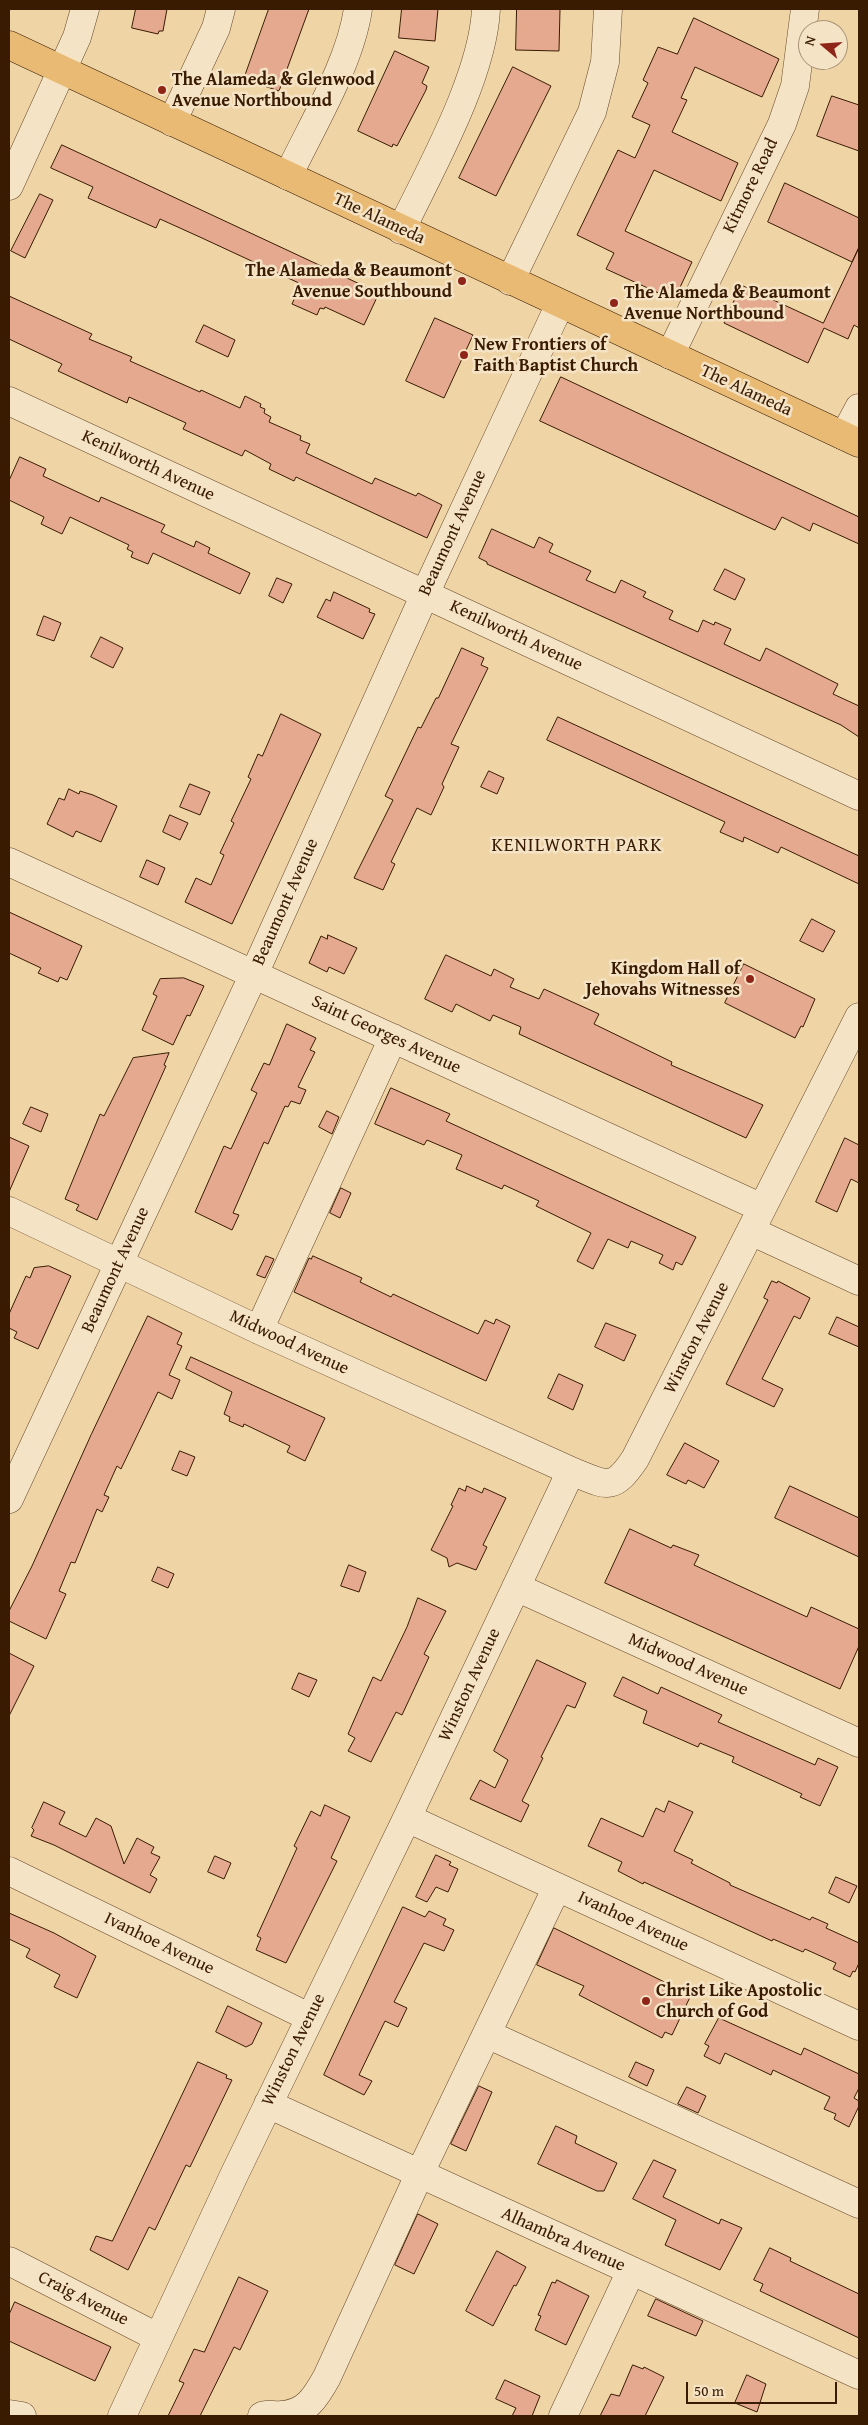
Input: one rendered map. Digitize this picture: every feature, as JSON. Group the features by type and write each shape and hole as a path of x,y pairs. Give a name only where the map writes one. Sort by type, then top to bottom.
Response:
{"main road":[{"name":"The Alameda","path":"9,45 852,440"}],"street":[{"path":"9,186 63,70 77,37 85,9"},
{"path":"172,122 216,28 221,9"},
{"path":"288,176 342,64 355,27 358,9"},
{"path":"402,230 448,131 470,78 479,52 486,9"},
{"path":"510,281 592,112 606,62 608,9"},
{"name":"Kitmore Road","path":"670,355 782,124 795,86 805,9"},
{"name":"Beaumont Avenue","path":"9,1499 254,974 425,594 560,304"},
{"name":"Kenilworth Avenue","path":"9,401 859,796"},
{"path":"852,440 859,408"},
{"name":"Saint Georges Avenue","path":"9,862 393,1038 757,1220 859,1281"},
{"name":"Winston Avenue","path":"122,2416 157,2337 309,2017 408,1818 571,1471 602,1484 615,1483 625,1474 640,1450 859,1017"},
{"path":"259,1330 393,1038"},
{"name":"Midwood Avenue","path":"9,1211 259,1330 571,1471"},
{"name":"Midwood Avenue","path":"516,1587 859,1743"},
{"name":"Ivanhoe Avenue","path":"408,1818 859,2026"},
{"name":"Ivanhoe Avenue","path":"9,1870 309,2017"},
{"path":"262,2416 266,2414 280,2416 303,2411 317,2394 342,2345 419,2175 557,1888"},
{"path":"487,2034 859,2204"},
{"name":"Alhambra Avenue","path":"268,2104 419,2175 859,2375"},
{"name":"Craig Avenue","path":"9,2262 157,2337"},
{"path":"563,2416 631,2270"},
{"path":"9,2414 22,2416"}],"building":[{"path":"136,9 167,9 163,31 159,31 158,34 132,28"},
{"path":"269,9 309,9 279,91 244,79"},
{"path":"402,9 438,9 435,41 399,38"},
{"path":"517,9 560,9 559,51 516,50"},
{"path":"694,18 779,59 762,97 695,67 681,98 687,100 672,132 738,163 721,201 654,170 625,231 692,262 674,300 606,269 614,253 577,235 618,150 635,158 650,125 632,117 648,83 643,80 658,47 677,54"},
{"path":"395,51 429,67 422,83 427,86 426,90 397,146 393,144 392,147 358,131"},
{"path":"513,67 551,86 496,196 459,178"},
{"path":"832,96 859,105 859,151 817,136"},
{"path":"62,145 379,293 364,325 325,307 324,309 320,308 317,315 292,304 301,284 202,238 160,219 156,228 88,198 93,187 51,168"},
{"path":"785,183 859,218 859,247 852,262 768,222"},
{"path":"40,194 53,200 25,258 11,251"},
{"path":"859,248 859,328 854,325 848,339 824,328 808,363 724,323 741,285 823,323"},
{"path":"9,296 92,334 89,339 132,357 130,361 200,392 201,390 240,408 245,396 261,404 260,407 265,409 264,413 271,417 269,422 301,436 300,440 310,444 306,453 372,484 375,478 416,496 418,493 442,505 427,538 296,477 294,481 269,469 271,464 245,450 242,456 183,429 186,423 129,397 127,403 58,371 62,364 9,339"},
{"path":"435,318 473,335 444,398 406,381"},
{"path":"204,325 235,340 228,357 196,342"},
{"path":"561,377 859,517 859,544 813,523 810,531 782,517 775,530 540,421"},
{"path":"20,457 46,469 43,476 99,502 101,497 165,525 161,532 194,547 196,541 210,548 208,553 250,573 240,594 153,553 148,564 131,557 133,552 127,549 129,545 70,517 62,534 41,524 44,517 9,500 9,481"},
{"path":"492,529 534,548 539,537 553,544 549,552 591,571 586,580 615,593 621,580 646,592 643,597 673,611 669,619 698,632 703,620 714,625 715,622 731,629 724,644 760,661 766,648 838,684 833,694 859,706 859,737 841,725 487,564 487,562 479,558"},
{"path":"725,569 745,579 735,600 714,590"},
{"path":"277,578 292,584 283,603 269,596"},
{"path":"334,592 370,609 369,612 375,614 363,639 317,617 326,599 330,601"},
{"path":"44,616 61,623 54,641 37,635"},
{"path":"101,637 123,648 113,668 91,657"},
{"path":"462,648 484,658 481,665 488,668 451,744 459,747 442,784 444,787 431,815 417,808 391,862 395,864 383,890 354,878 393,800 385,796 418,727 421,728 436,698 438,698"},
{"path":"281,714 321,734 232,924 185,902 196,878 211,885 224,855 220,853 234,823 231,821 251,779 248,777 258,754 262,756"},
{"path":"558,717 859,856 859,884 781,847 778,853 744,837 743,842 720,832 725,822 547,740"},
{"path":"489,771 504,778 497,794 481,787"},
{"path":"190,784 210,792 200,815 180,807"},
{"path":"69,789 79,794 80,791 93,795 117,806 101,842 76,831 73,837 47,824 59,798 64,800"},
{"path":"170,815 188,823 180,840 163,832"},
{"path":"147,860 165,868 158,885 140,877"},
{"path":"9,912 82,946 67,980 60,977 58,982 38,973 41,968 9,953"},
{"path":"812,919 835,931 823,952 800,941"},
{"path":"328,935 357,948 344,974 329,967 327,972 309,963 321,936 327,939"},
{"path":"446,955 491,976 494,969 514,979 510,987 539,999 544,989 599,1014 594,1024 672,1062 671,1065 763,1105 746,1138 519,1034 521,1027 493,1015 490,1021 456,1004 452,1012 425,999"},
{"path":"744,964 815,999 803,1027 801,1026 795,1038 725,1003"},
{"path":"184,978 204,986 190,1016 187,1015 173,1045 142,1030 157,996 153,994 160,979"},
{"path":"287,1024 316,1038 310,1050 315,1052 298,1087 306,1090 300,1104 291,1101 288,1107 285,1106 268,1144 264,1142 233,1213 239,1215 232,1230 195,1212 224,1146 231,1149 257,1093 251,1090 264,1063 269,1065"},
{"path":"169,1053 164,1065 166,1066 97,1220 76,1210 79,1205 65,1199 100,1114 104,1116 133,1058"},
{"path":"391,1088 450,1114 446,1121 696,1237 682,1265 676,1262 673,1270 659,1263 663,1255 631,1241 628,1248 608,1239 593,1269 577,1261 591,1233 536,1206 539,1201 504,1185 502,1189 456,1169 462,1155 427,1140 424,1145 375,1124"},
{"path":"31,1107 48,1114 41,1132 23,1124"},
{"path":"327,1111 339,1117 332,1134 319,1127"},
{"path":"9,1137 29,1146 9,1192"},
{"path":"845,1138 859,1145 859,1183 851,1179 837,1212 816,1202"},
{"path":"341,1188 351,1193 340,1218 330,1213"},
{"path":"266,1256 274,1259 265,1278 257,1275"},
{"path":"313,1256 362,1278 360,1282 391,1297 393,1294 478,1334 485,1320 494,1324 496,1319 510,1326 486,1381 294,1292 309,1258 311,1259"},
{"path":"49,1266 71,1276 38,1349 14,1338 17,1332 9,1328 9,1314 26,1276 30,1278 34,1268"},
{"path":"772,1281 777,1283 778,1281 810,1298 800,1319 794,1316 762,1379 783,1389 774,1407 726,1384 768,1300 764,1298"},
{"path":"148,1316 182,1333 177,1344 182,1346 169,1375 180,1380 172,1399 158,1392 121,1469 117,1466 104,1495 109,1497 102,1512 97,1509 75,1563 71,1562 59,1591 66,1594 46,1639 9,1621 9,1611 32,1566 91,1435"},
{"path":"837,1317 859,1327 859,1347 829,1334"},
{"path":"606,1323 636,1335 624,1361 595,1347"},
{"path":"191,1357 325,1418 305,1461 287,1452 290,1446 244,1424 243,1427 229,1421 230,1417 224,1414 232,1392 186,1369"},
{"path":"559,1374 583,1385 573,1410 548,1398"},
{"path":"685,1443 719,1461 704,1488 688,1480 686,1484 667,1475"},
{"path":"180,1451 195,1457 187,1476 172,1470"},
{"path":"467,1486 482,1493 484,1488 506,1498 483,1545 487,1547 476,1570 457,1563 449,1567 447,1558 431,1550 453,1506 451,1505 459,1488 465,1491"},
{"path":"790,1486 859,1518 859,1557 775,1518"},
{"path":"630,1529 671,1548 673,1545 699,1555 694,1565 807,1617 811,1607 859,1629 859,1646 840,1689 605,1583"},
{"path":"349,1565 366,1572 359,1592 341,1586"},
{"path":"158,1567 174,1574 168,1588 152,1581"},
{"path":"418,1598 446,1611 424,1654 429,1657 402,1715 396,1712 371,1762 348,1751 355,1738 348,1734 373,1677 381,1681 407,1627"},
{"path":"9,1653 34,1666 9,1716"},
{"path":"537,1660 586,1683 575,1708 567,1705 541,1757 543,1758 522,1801 529,1805 521,1822 470,1799 480,1780 495,1788 508,1760 494,1751"},
{"path":"299,1673 317,1680 309,1697 292,1689"},
{"path":"623,1677 658,1694 661,1687 722,1715 718,1722 815,1765 818,1758 838,1767 820,1806 800,1797 802,1794 732,1762 734,1757 700,1743 698,1747 643,1723 647,1711 614,1696"},
{"path":"669,1801 693,1812 674,1851 693,1860 691,1863 730,1883 730,1885 810,1920 812,1917 828,1924 826,1928 859,1943 859,1963 855,1972 853,1971 850,1977 833,1969 836,1963 805,1949 803,1952 773,1939 772,1941 644,1882 643,1884 618,1871 622,1862 588,1846 601,1818 643,1837 656,1808 664,1812"},
{"path":"44,1802 65,1812 59,1824 86,1837 96,1818 111,1826 124,1864 137,1838 154,1847 151,1853 160,1857 150,1875 157,1879 150,1893 54,1845 31,1836 34,1830 32,1828"},
{"path":"325,1805 350,1817 331,1858 337,1861 286,1963 256,1950 261,1938 257,1936 297,1848 294,1846 311,1811 320,1816"},
{"path":"436,1855 451,1862 449,1865 458,1869 448,1892 436,1887 427,1902 416,1897"},
{"path":"215,1856 231,1863 224,1879 208,1872"},
{"path":"836,1877 857,1886 849,1903 829,1893"},
{"path":"403,1907 425,1917 429,1911 446,1919 443,1925 454,1930 444,1951 424,1943 394,2002 407,2008 398,2027 385,2021 359,2075 372,2081 364,2095 324,2075"},
{"path":"9,1913 54,1933 96,1956 77,1998 54,1987 60,1975 26,1957 30,1949 9,1939"},
{"path":"554,1928 691,1995 672,2035 665,2032 662,2038 579,1995 584,1986 537,1965"},
{"path":"228,2006 262,2023 252,2044 246,2047 216,2032"},
{"path":"719,2018 801,2055 804,2048 859,2074 859,2088 854,2098 859,2101 859,2106 849,2127 834,2119 836,2114 824,2109 830,2097 773,2070 771,2075 725,2053 720,2064 704,2056 709,2046 705,2044"},
{"path":"198,2062 227,2075 226,2078 232,2080 190,2167 186,2165 155,2230 149,2227 128,2270 90,2250 96,2236 112,2241"},
{"path":"636,2062 654,2070 647,2086 629,2077"},
{"path":"479,2086 492,2092 466,2151 451,2144"},
{"path":"687,2087 706,2096 698,2113 678,2104"},
{"path":"556,2126 577,2136 575,2143 617,2163 604,2191 597,2191 538,2164"},
{"path":"654,2160 676,2170 663,2197 719,2224 721,2219 742,2228 720,2270 665,2245 676,2220 633,2199"},
{"path":"418,2214 438,2224 414,2274 395,2265"},
{"path":"770,2248 791,2258 790,2261 859,2294 859,2338 760,2291 763,2284 754,2280"},
{"path":"497,2251 526,2267 516,2286 514,2285 493,2326 466,2311"},
{"path":"239,2277 268,2291 240,2350 234,2347 200,2416 168,2416 184,2383 179,2381 194,2349 204,2352"},
{"path":"557,2280 589,2296 566,2345 535,2330 541,2316 538,2315 552,2282 555,2283"},
{"path":"656,2299 703,2321 696,2336 648,2316"},
{"path":"15,2302 111,2347 95,2381 9,2341 9,2315"},
{"path":"633,2365 643,2369 644,2367 664,2377 645,2416 600,2416 611,2394 619,2396"},
{"path":"747,2375 766,2384 757,2412 735,2403"},
{"path":"505,2380 540,2396 532,2416 512,2416 516,2408 496,2399"}],"place":[{"name":"The Alameda & Glenwood Avenue Northbound","path":"162,90"},
{"name":"The Alameda & Beaumont Avenue Southbound","path":"462,281"},
{"name":"The Alameda & Beaumont Avenue Northbound","path":"614,303"},
{"name":"New Frontiers of Faith Baptist Church","path":"464,355"},
{"name":"Kingdom Hall of Jehovahs Witnesses","path":"750,979"},
{"name":"Christ Like Apostolic Church of God","path":"646,2001"}],"district":[{"name":"KENILWORTH PARK","path":"577,846"}]}
